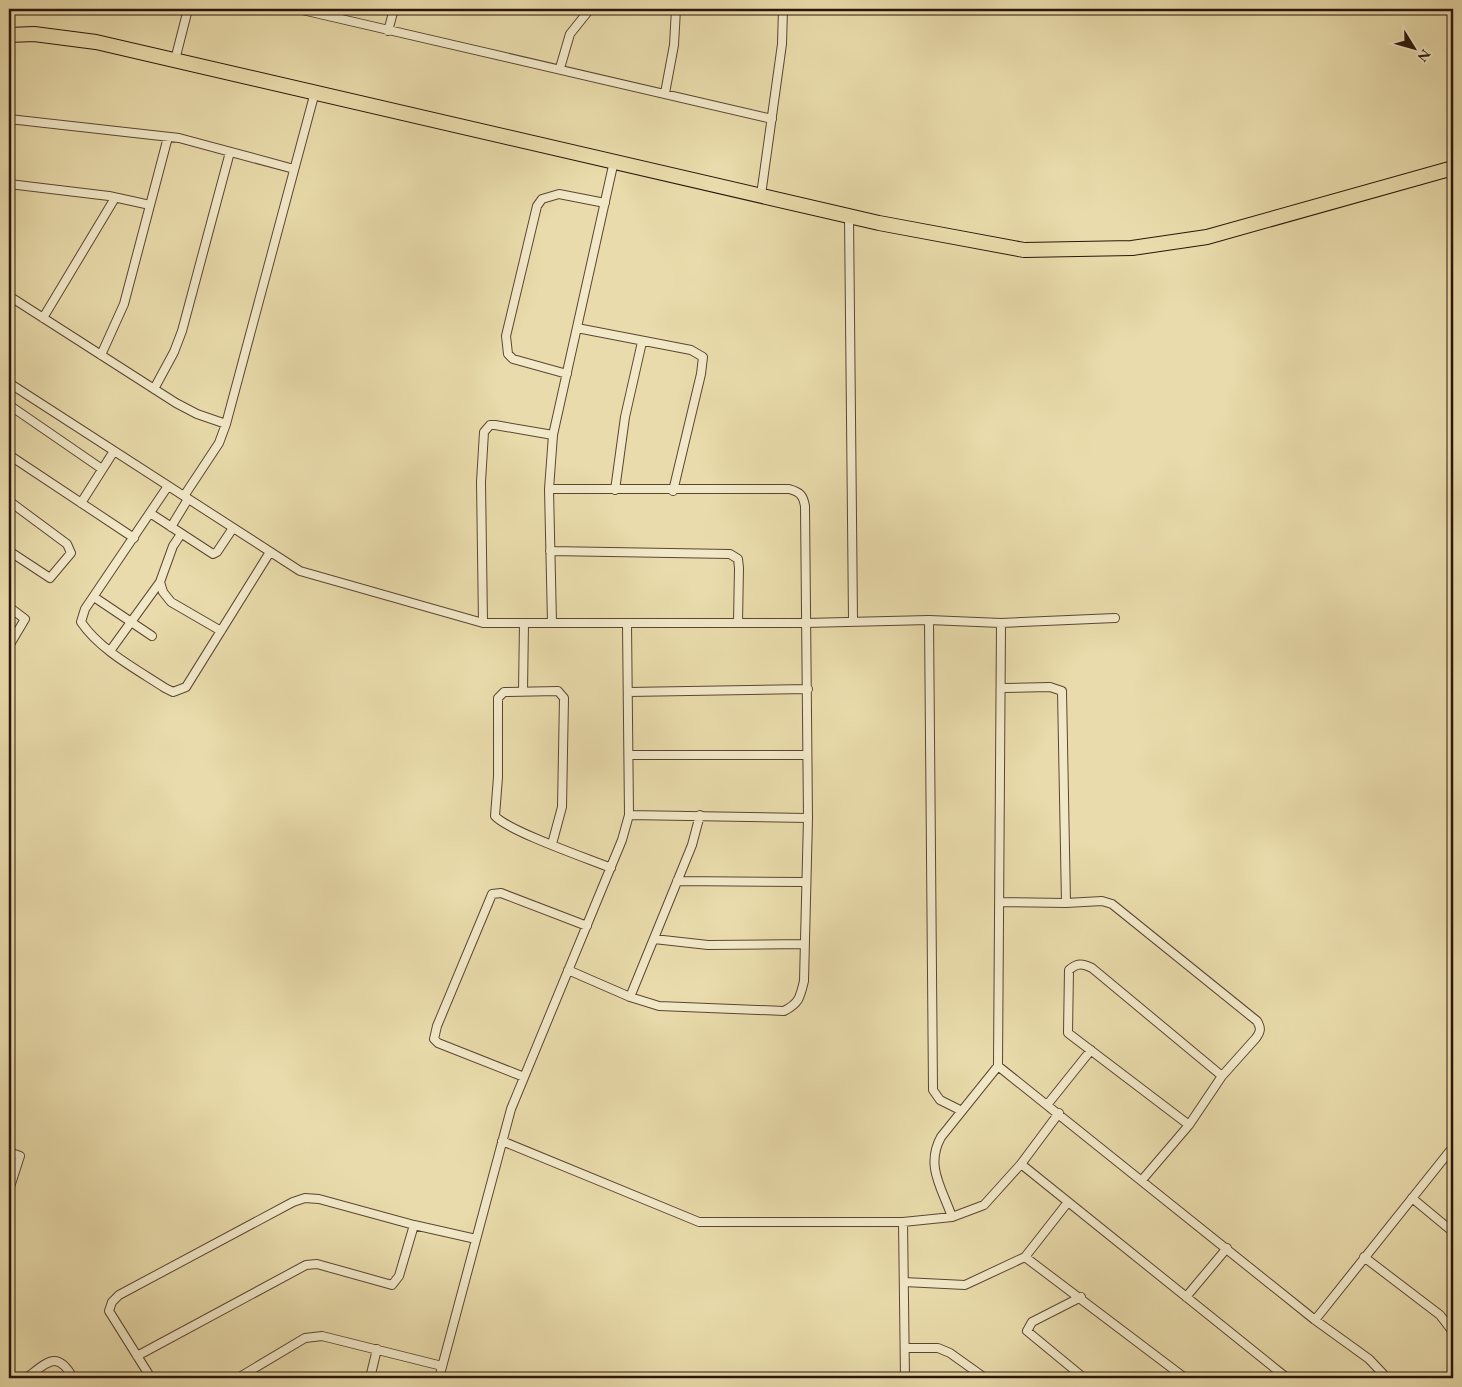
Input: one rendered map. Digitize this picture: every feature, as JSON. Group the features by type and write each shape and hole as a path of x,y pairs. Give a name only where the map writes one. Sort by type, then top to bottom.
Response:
{"highway":[{"path":"9,35 34,34 96,42 849,216 1024,250 1132,248 1207,237 1453,168"}],"street":[{"path":"175,60 188,9"},
{"path":"298,9 772,118"},
{"path":"388,31 394,9"},
{"path":"560,68 570,34 590,9"},
{"path":"665,93 674,45 676,9"},
{"path":"760,195 782,44 783,9"},
{"path":"171,527 186,497 218,443 226,424 315,92"},
{"path":"9,120 168,137 294,169"},
{"path":"101,355 124,304 168,137"},
{"path":"154,389 174,352 182,331 230,152"},
{"path":"552,623 549,489 552,435 568,374 614,161"},
{"path":"9,184 115,198 150,205"},
{"path":"568,374 513,359 508,354 506,336 537,206 542,199 559,194 605,203"},
{"path":"43,318 115,198"},
{"path":"849,216 852,620"},
{"path":"9,298 197,414 226,424"},
{"path":"577,328 690,350 702,356 702,374 673,490"},
{"path":"615,490 625,416 642,342"},
{"path":"9,383 300,571 482,623 806,623 852,620 929,620 1002,623 1115,618"},
{"path":"9,405 102,469"},
{"path":"482,623 481,482 484,432 490,425 495,425 552,435"},
{"path":"81,503 114,451"},
{"path":"9,455 134,538"},
{"path":"168,486 85,609 81,622 87,631 110,651 173,692 186,687 270,552"},
{"path":"549,489 789,489 798,491 803,497 805,506 808,818 804,981 796,1005 784,1011 659,1006 630,997 568,970"},
{"path":"9,501 67,544 71,553 50,578 9,551"},
{"path":"150,513 213,554 217,552 233,528"},
{"path":"110,651 160,582 173,546 181,534"},
{"path":"550,551 730,554 738,559 738,622"},
{"path":"160,582 163,592 171,602 221,631"},
{"path":"94,597 152,636"},
{"path":"9,607 25,619 9,646"},
{"path":"929,620 934,1090 940,1100 962,1111"},
{"path":"523,691 524,623"},
{"path":"952,1218 932,1163 934,1150 941,1137 998,1066 1002,623"},
{"path":"439,1378 511,1109 611,868 629,815 627,624"},
{"path":"1002,688 1050,687 1062,691 1066,903"},
{"path":"628,692 808,689"},
{"path":"552,844 562,807 564,698 558,692 504,692 498,698 498,777 494,813 498,820 552,844 611,868"},
{"path":"628,755 806,755"},
{"path":"629,815 808,818"},
{"path":"630,997 692,845 700,815"},
{"path":"677,880 806,882"},
{"path":"524,1077 438,1043 434,1039 437,1026 486,908 492,894 502,893 587,926"},
{"path":"1000,902 1066,903 1102,901 1112,904 1257,1021 1260,1032 1222,1076 1189,1125 1142,1180"},
{"path":"654,939 708,945 804,944"},
{"path":"1189,1125 1068,1032 1068,970 1075,965 1083,964 1092,968 1222,1076"},
{"path":"1047,1105 1091,1050"},
{"path":"998,1066 1315,1320 1369,1359 1387,1378"},
{"path":"502,1141 699,1222 903,1222 952,1218 984,1204 1020,1164 1059,1113"},
{"path":"1315,1320 1453,1147"},
{"path":"9,1152 20,1156 9,1190"},
{"path":"1020,1164 1287,1378"},
{"path":"151,1378 109,1311 112,1302 119,1295 293,1202 305,1198 319,1199 414,1225 476,1239"},
{"path":"1412,1198 1453,1232"},
{"path":"904,1282 965,1285 1025,1257 1068,1202"},
{"path":"903,1222 905,1378"},
{"path":"137,1356 306,1265 317,1264 392,1285 399,1276 414,1225"},
{"path":"1186,1297 1227,1248"},
{"path":"1025,1257 1081,1297 1185,1378"},
{"path":"1364,1258 1440,1315 1453,1332"},
{"path":"1081,1297 1032,1322 1027,1331 1084,1378"},
{"path":"238,1378 305,1338 322,1336 378,1348 442,1366"},
{"path":"370,1378 378,1348"},
{"path":"906,1348 938,1348 950,1353 985,1378"},
{"path":"26,1378 50,1361 58,1360 66,1365 73,1378"}]}
